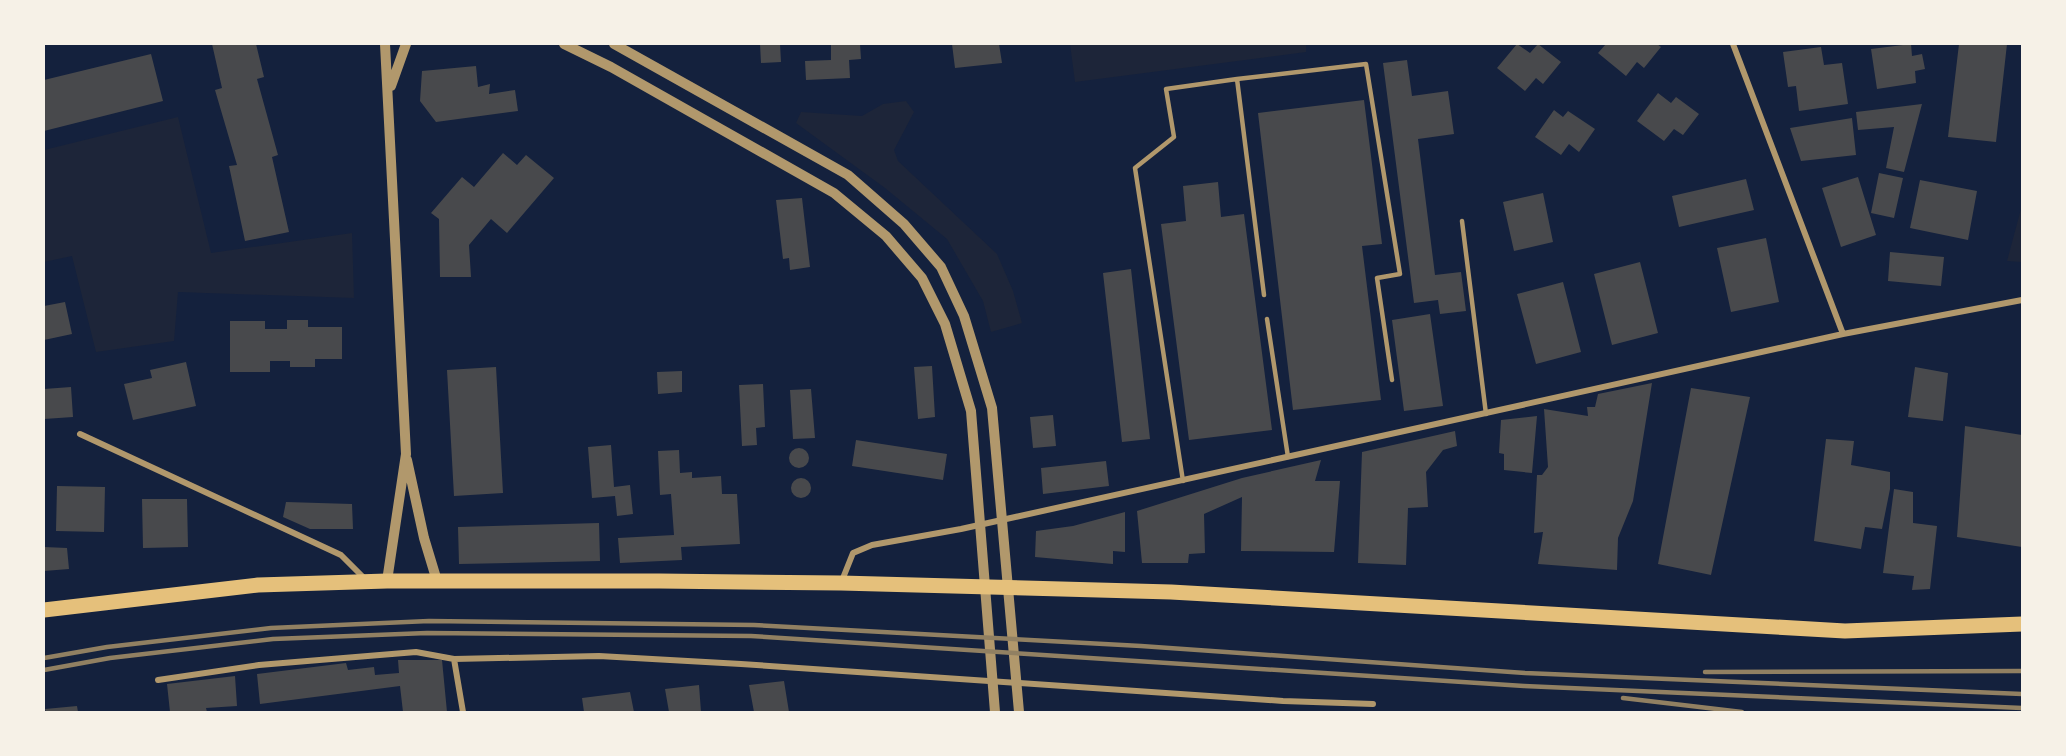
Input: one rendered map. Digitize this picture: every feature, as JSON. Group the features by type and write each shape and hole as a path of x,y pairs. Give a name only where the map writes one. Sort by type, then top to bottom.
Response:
{"main road":[{"path":"44,610 258,585 366,581 841,583 1171,592 1845,631 2022,624"}],"street":[{"path":"385,44 390,89 406,454 424,538 437,581"},
{"path":"390,89 406,44"},
{"path":"564,44 611,67 834,193 886,236 922,278 945,324 970,411 995,712"},
{"path":"614,44 848,175 904,224 941,267 964,316 992,408 1019,712"},
{"path":"1733,44 1843,334"},
{"path":"841,583 853,553 872,545 961,529 1183,481 1843,334 2022,300"},
{"path":"80,434 341,555 366,581"},
{"path":"387,581 406,454"},
{"path":"158,680 259,665 416,652 454,659 599,656 1282,701 1373,704"},
{"path":"454,659 463,712"}],"lane":[{"path":"1183,481 1136,168 1174,137 1166,89 1366,64 1400,274 1377,278 1392,380"},
{"path":"1237,79 1264,295"},
{"path":"1462,220 1486,414"},
{"path":"1267,320 1287,458"}],"shaded area":[{"path":"1070,44 1306,44 1306,52 1075,82"},
{"path":"906,101 914,112 894,150 898,161 997,254 1013,291 1022,323 991,332 983,301 947,239 885,188 796,123 801,112 862,116 883,104"},
{"path":"178,117 211,253 352,233 354,298 178,292 174,341 96,352 72,256 44,262 44,150"},
{"path":"2022,185 2022,262 2007,261 2021,209"}],"building":[{"path":"212,44 256,44 264,77 257,79 278,155 272,157 289,232 245,241 229,166 237,165 215,90 222,88"},
{"path":"760,44 780,44 781,62 761,63"},
{"path":"831,44 860,44 861,59 849,60 850,78 806,80 805,61 831,60"},
{"path":"952,44 999,44 1002,63 955,68"},
{"path":"1517,44 1530,53 1538,44 1561,62 1543,84 1536,78 1525,91 1497,68"},
{"path":"1606,44 1657,44 1661,47 1644,68 1637,62 1626,76 1598,53"},
{"path":"1911,44 1912,56 1922,54 1925,69 1915,71 1916,83 1877,89 1871,49"},
{"path":"1959,44 2007,44 1996,142 1948,137"},
{"path":"1821,47 1824,65 1842,63 1848,104 1799,111 1796,86 1788,87 1783,52"},
{"path":"151,54 163,101 44,131 44,80"},
{"path":"1407,60 1412,96 1448,91 1454,134 1418,139 1435,275 1461,272 1466,311 1440,314 1438,300 1414,303 1383,63"},
{"path":"476,66 478,87 490,84 489,94 515,90 518,111 436,122 420,101 422,71"},
{"path":"1658,93 1671,103 1676,97 1699,114 1683,135 1674,129 1664,141 1637,121"},
{"path":"1364,100 1382,244 1362,246 1381,400 1293,410 1258,113"},
{"path":"1922,104 1904,172 1886,168 1894,127 1858,130 1856,112"},
{"path":"1554,110 1563,117 1568,111 1595,129 1579,152 1569,144 1561,155 1535,137"},
{"path":"1852,118 1856,155 1801,161 1790,128"},
{"path":"503,153 517,165 526,155 554,178 507,233 491,219 469,245 471,277 440,277 439,219 431,213 462,177 474,187"},
{"path":"1879,173 1903,178 1894,218 1871,213"},
{"path":"1858,177 1876,235 1841,247 1822,188"},
{"path":"1746,179 1754,210 1679,227 1672,196"},
{"path":"1920,180 1977,191 1968,240 1910,228"},
{"path":"1218,182 1221,217 1244,214 1272,430 1189,440 1161,224 1186,221 1183,186"},
{"path":"1543,193 1553,242 1514,251 1503,202"},
{"path":"802,198 810,267 790,270 789,258 783,259 776,200"},
{"path":"1766,238 1779,302 1731,312 1717,248"},
{"path":"1890,252 1944,257 1941,286 1888,281"},
{"path":"1640,262 1658,333 1612,345 1594,274"},
{"path":"1131,269 1150,439 1122,442 1103,273"},
{"path":"1563,282 1581,352 1536,364 1517,294"},
{"path":"65,302 72,334 44,340 44,306"},
{"path":"1430,314 1443,406 1404,411 1392,320"},
{"path":"287,320 308,320 308,327 342,327 342,359 315,359 315,367 290,367 290,361 270,361 270,372 230,372 230,321 265,321 265,329 287,329"},
{"path":"186,362 196,406 133,420 124,384 152,378 150,370"},
{"path":"932,366 935,417 918,419 914,367"},
{"path":"496,367 503,493 454,496 447,370"},
{"path":"1915,367 1948,373 1943,421 1908,417"},
{"path":"682,371 682,392 658,394 657,372"},
{"path":"1652,383 1633,501 1618,538 1617,570 1538,564 1543,532 1534,533 1537,475 1542,475 1548,467 1544,409 1588,416 1587,407 1595,407 1598,394"},
{"path":"763,384 765,427 756,428 757,445 742,446 739,385"},
{"path":"71,387 73,417 44,419 44,389"},
{"path":"1691,388 1750,397 1711,575 1658,564"},
{"path":"811,389 815,438 793,439 790,390"},
{"path":"1053,415 1056,446 1033,448 1030,417"},
{"path":"1537,416 1532,473 1504,470 1504,454 1499,453 1501,420"},
{"path":"1965,426 2022,435 2022,547 1957,537"},
{"path":"1455,431 1457,446 1443,450 1426,472 1428,507 1408,508 1406,565 1358,563 1362,452"},
{"path":"1826,439 1854,441 1851,465 1890,472 1890,489 1882,529 1865,527 1861,549 1814,541"},
{"path":"856,440 947,454 943,480 852,466"},
{"path":"611,445 614,487 630,485 633,514 617,516 615,496 592,498 588,447"},
{"path":"799,448 806,451 809,458 806,465 799,468 792,465 789,458 792,451"},
{"path":"679,450 680,473 692,472 692,478 721,476 722,494 737,494 740,544 681,547 682,560 620,563 618,538 674,535 671,494 660,495 658,451"},
{"path":"1321,460 1315,481 1340,481 1334,552 1241,551 1242,497 1204,514 1205,553 1189,554 1188,563 1142,563 1137,511 1242,478"},
{"path":"1106,461 1109,486 1043,494 1041,468"},
{"path":"801,478 808,481 811,488 808,495 801,498 794,495 791,488 794,481"},
{"path":"57,486 105,487 104,532 56,531"},
{"path":"1894,489 1913,492 1913,523 1937,526 1930,589 1912,590 1914,576 1883,573"},
{"path":"142,499 187,499 188,547 143,548"},
{"path":"286,502 352,504 353,529 310,529 283,517"},
{"path":"1125,512 1125,552 1113,551 1113,564 1035,557 1036,531 1073,526"},
{"path":"599,523 600,561 459,564 458,527"},
{"path":"44,547 67,548 69,569 44,571"},
{"path":"398,660 442,660 447,712 403,712 400,686 260,704 257,674 346,663 348,670 374,667 375,675 399,673"},
{"path":"235,676 237,706 206,708 207,712 170,712 167,684"},
{"path":"784,681 789,712 754,712 749,685"},
{"path":"699,685 701,712 669,712 665,689"},
{"path":"630,692 634,712 584,712 582,698"},
{"path":"77,706 78,712 46,712 45,709"}],"railway":[{"path":"44,658 107,647 271,628 429,621 754,625 1141,646 1525,673 2022,694"},
{"path":"44,670 110,658 273,639 427,633 751,636 1524,686 2022,708"},
{"path":"1705,672 2022,671"},
{"path":"1623,698 1742,712"}]}
